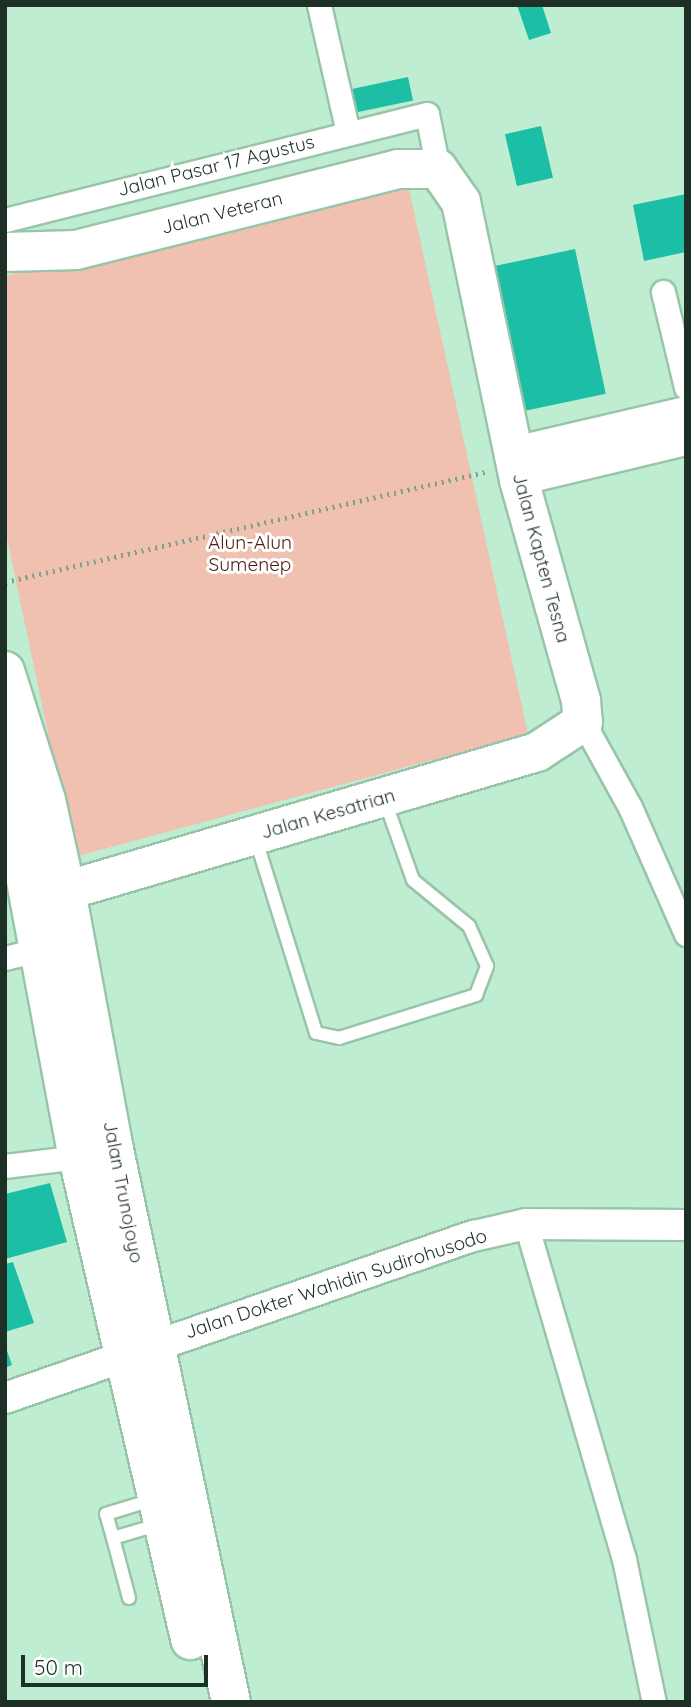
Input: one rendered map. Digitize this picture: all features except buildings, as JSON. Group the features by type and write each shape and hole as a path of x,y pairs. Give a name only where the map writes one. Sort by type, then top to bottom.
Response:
{"highway":[{"name":"Jalan Veteran","path":"5,252 76,250 398,169 439,169"},
{"name":"Jalan Kapten Tesna","path":"439,169 461,202 516,465 583,722"},
{"path":"5,272 76,250"},
{"name":"Jalan Trunojoyo","path":"6,678 6,768 22,953 78,1157 139,1351 213,1682"},
{"name":"Jalan Trunojoyo","path":"6,678 46,800 66,891 139,1351 161,1510 213,1682"},
{"name":"Jalan Kesatrian","path":"66,891 537,752 583,722"}],"street":[{"path":"319,5 348,133"},
{"name":"Jalan Pasar 17 Agustus","path":"5,220 427,114 439,169"},
{"path":"663,292 685,377"},
{"path":"516,465 686,412"},
{"path":"516,465 686,440"},
{"name":"Jalan Kapten Tesna","path":"583,722 630,807 686,934"},
{"path":"5,1166 78,1157"},
{"path":"526,1224 624,1559 654,1702"},
{"name":"Jalan Dokter Wahidin Sudirohusodo","path":"5,1398 415,1253 526,1224 686,1225"}],"lane":[{"path":"255,835 316,1033 339,1038 476,995 487,966 469,926 412,880 384,797"},
{"path":"113,1538 161,1510"},
{"path":"129,1598 106,1514 161,1510"}],"path":[{"path":"5,582 516,465"}],"green space":[{"name":"Alun-Alun Sumenep","path":"407,180 528,734 74,857 5,529 5,276"}]}
